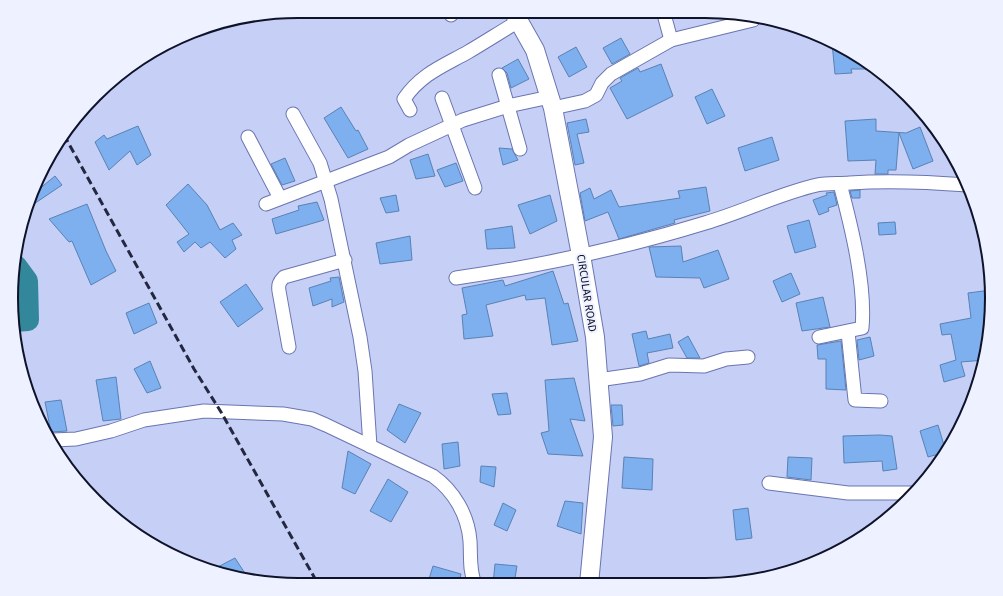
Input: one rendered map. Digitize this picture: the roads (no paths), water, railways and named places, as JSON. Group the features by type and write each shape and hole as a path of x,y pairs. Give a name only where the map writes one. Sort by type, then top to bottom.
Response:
{"main road":[{"name":"CIRCULAR ROAD","path":"517,18 535,50 551,102 581,255 595,337 602,436 590,578"}],"street":[{"path":"410,110 404,99 413,85 441,65 467,52 513,18"},
{"path":"665,18 671,40"},
{"path":"266,204 279,196 326,181 389,157 452,125 508,106 551,102 585,101 596,95 602,83 611,74 671,40 748,21"},
{"path":"499,75 520,149"},
{"path":"442,98 475,188"},
{"path":"293,114 320,163 326,181 345,260 362,351 370,446"},
{"path":"248,137 279,196"},
{"path":"456,278 498,272 635,243 707,223 767,200 818,185 922,181 961,184"},
{"path":"819,337 862,328 863,312 855,250 840,184"},
{"path":"289,347 278,285 280,281 284,277 345,260"},
{"path":"848,332 855,400 881,401"},
{"path":"598,380 640,374 669,365 704,366 726,359 748,357"},
{"path":"57,440 76,439 111,431 144,420 196,412 251,412 283,414 312,419 433,476 445,484 467,523 470,563 474,578"},
{"path":"769,483 848,493 906,493"}],"waterway":[{"path":"19,271 27,281 28,320 19,321"}],"railway":[{"path":"67,140 194,369 221,412 315,578"}]}
